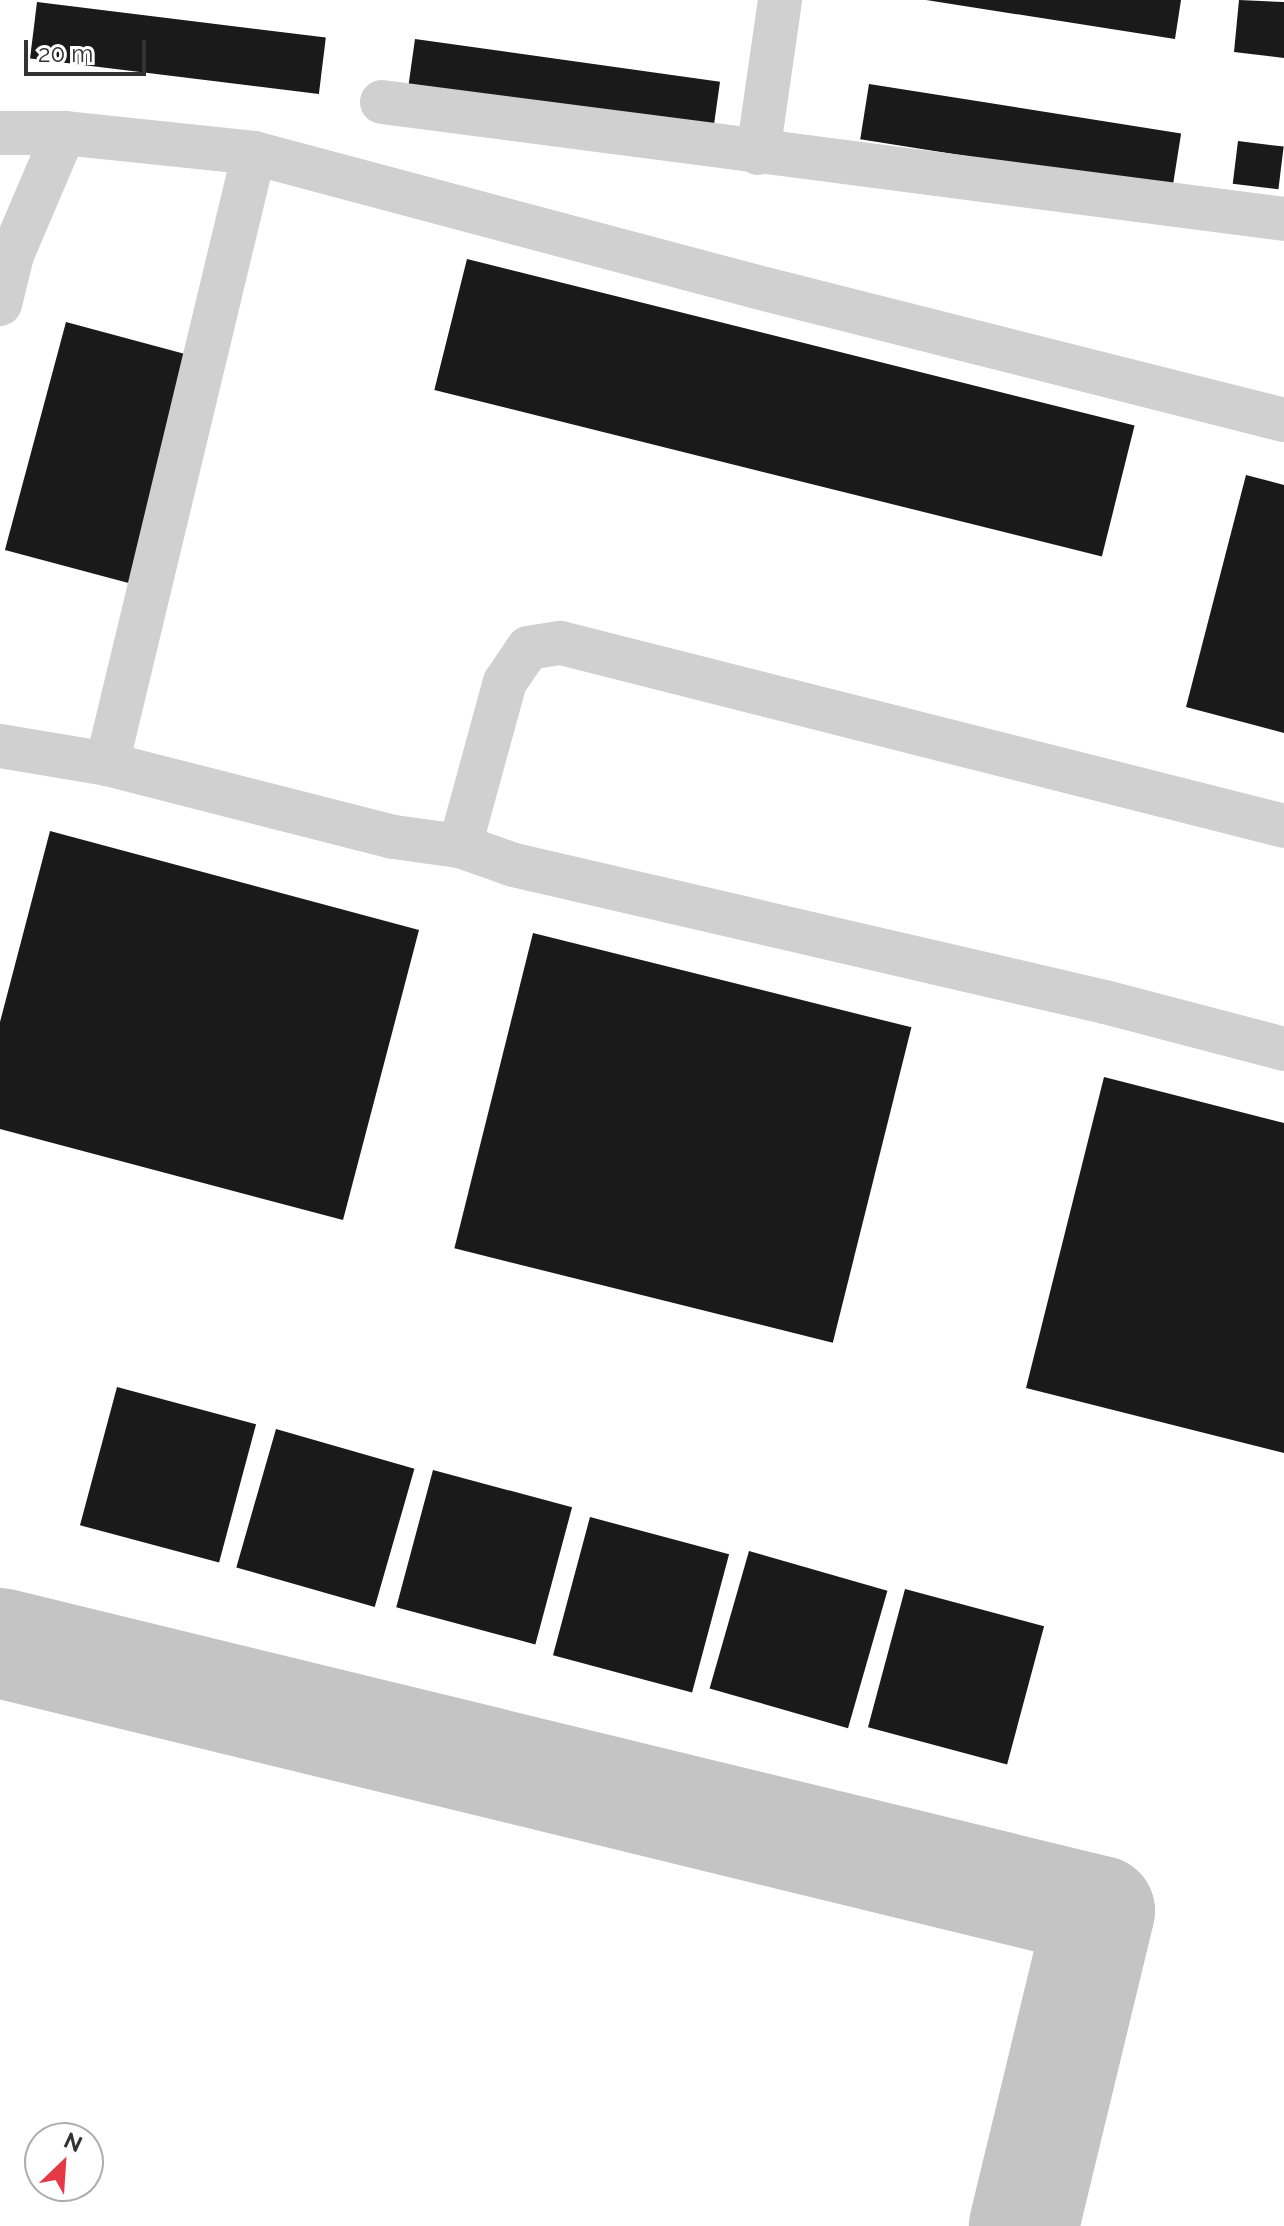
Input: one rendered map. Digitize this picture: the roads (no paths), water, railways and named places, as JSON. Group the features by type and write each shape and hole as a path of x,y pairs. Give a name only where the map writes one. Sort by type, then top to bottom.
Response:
{"street":[{"path":"758,153 780,0"},
{"path":"382,102 1284,219"},
{"path":"0,133 64,133 254,153 753,286 1284,420"},
{"path":"0,304 12,255 64,133"},
{"path":"107,764 254,153"},
{"path":"460,846 505,682 528,648 561,643 1284,826"},
{"path":"0,746 107,764 394,837 460,846 514,865 1105,1002 1284,1049"}]}
